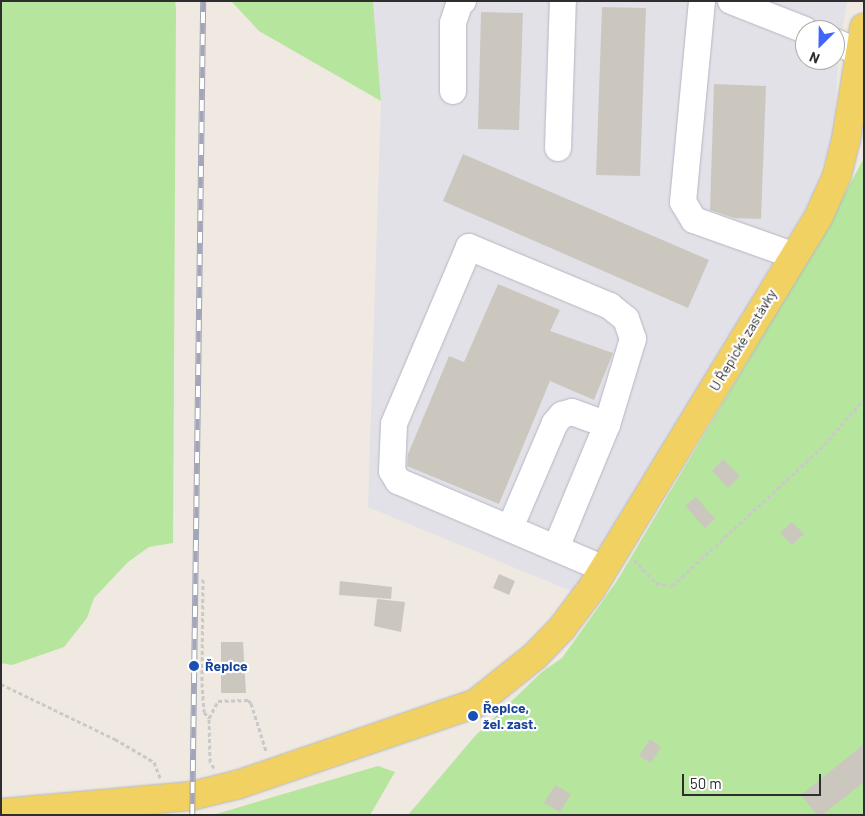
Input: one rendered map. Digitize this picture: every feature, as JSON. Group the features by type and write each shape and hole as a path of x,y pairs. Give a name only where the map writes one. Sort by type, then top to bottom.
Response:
{"main road":[{"name":"U Řepické zastávky","path":"1,813 162,798 228,787 476,703 535,656 562,628 620,545 819,216 837,175 846,140 862,40"}],"lane":[{"path":"453,91 453,23 459,4 463,1"},
{"path":"558,148 563,1"},
{"path":"702,1 683,202 694,220 795,256"},
{"path":"731,1 792,18"},
{"path":"845,41 862,40"},
{"path":"556,548 607,425 633,339 626,319 610,306 469,247 394,424 392,471 398,481 604,569"},
{"path":"510,528 555,423 562,415 572,412 607,425"}],"path":[{"path":"620,545 656,583 672,586 824,445 864,399"},
{"path":"203,579 202,683 204,712 209,718"},
{"path":"1,684 115,739 154,762 162,798"},
{"path":"228,787 210,762 209,718 218,700 248,700 272,773"}],"shaded area":[{"path":"373,1 847,1 844,20 795,20 795,70 838,70 834,132 811,199 576,593 368,507 381,101"}],"green space":[{"path":"1,1 175,1 176,8 173,543 149,547 128,562 94,598 87,618 64,647 12,665 1,663"},
{"path":"231,1 373,1 381,101 259,31"},
{"path":"864,158 864,815 408,815 475,736 542,672 562,658 617,581 823,234"},
{"path":"378,766 395,772 370,815 213,815"}],"building":[{"path":"602,7 646,8 640,176 596,175"},
{"path":"481,12 523,13 519,130 478,129"},
{"path":"714,84 766,86 761,219 734,218 710,210"},
{"path":"463,154 709,260 688,308 443,201"},
{"path":"498,284 560,310 550,331 613,353 594,400 550,381 499,504 407,466 408,454 449,356 464,362"},
{"path":"723,459 740,476 728,488 712,471"},
{"path":"696,497 715,519 705,528 685,506"},
{"path":"792,522 804,534 792,545 780,533"},
{"path":"499,574 515,581 509,595 493,588"},
{"path":"340,581 392,587 391,599 339,595"},
{"path":"377,599 405,602 401,632 374,626"},
{"path":"221,642 243,642 246,693 221,693"},
{"path":"650,739 661,747 651,763 639,756"},
{"path":"864,744 864,782 822,815 817,815 801,795"},
{"path":"555,785 571,794 560,812 544,803"}],"railway":[{"path":"192,815 203,1"}],"place":[{"name":"Řepice","path":"194,666"},
{"name":"Řepice, žel. zast.","path":"473,716"}]}
